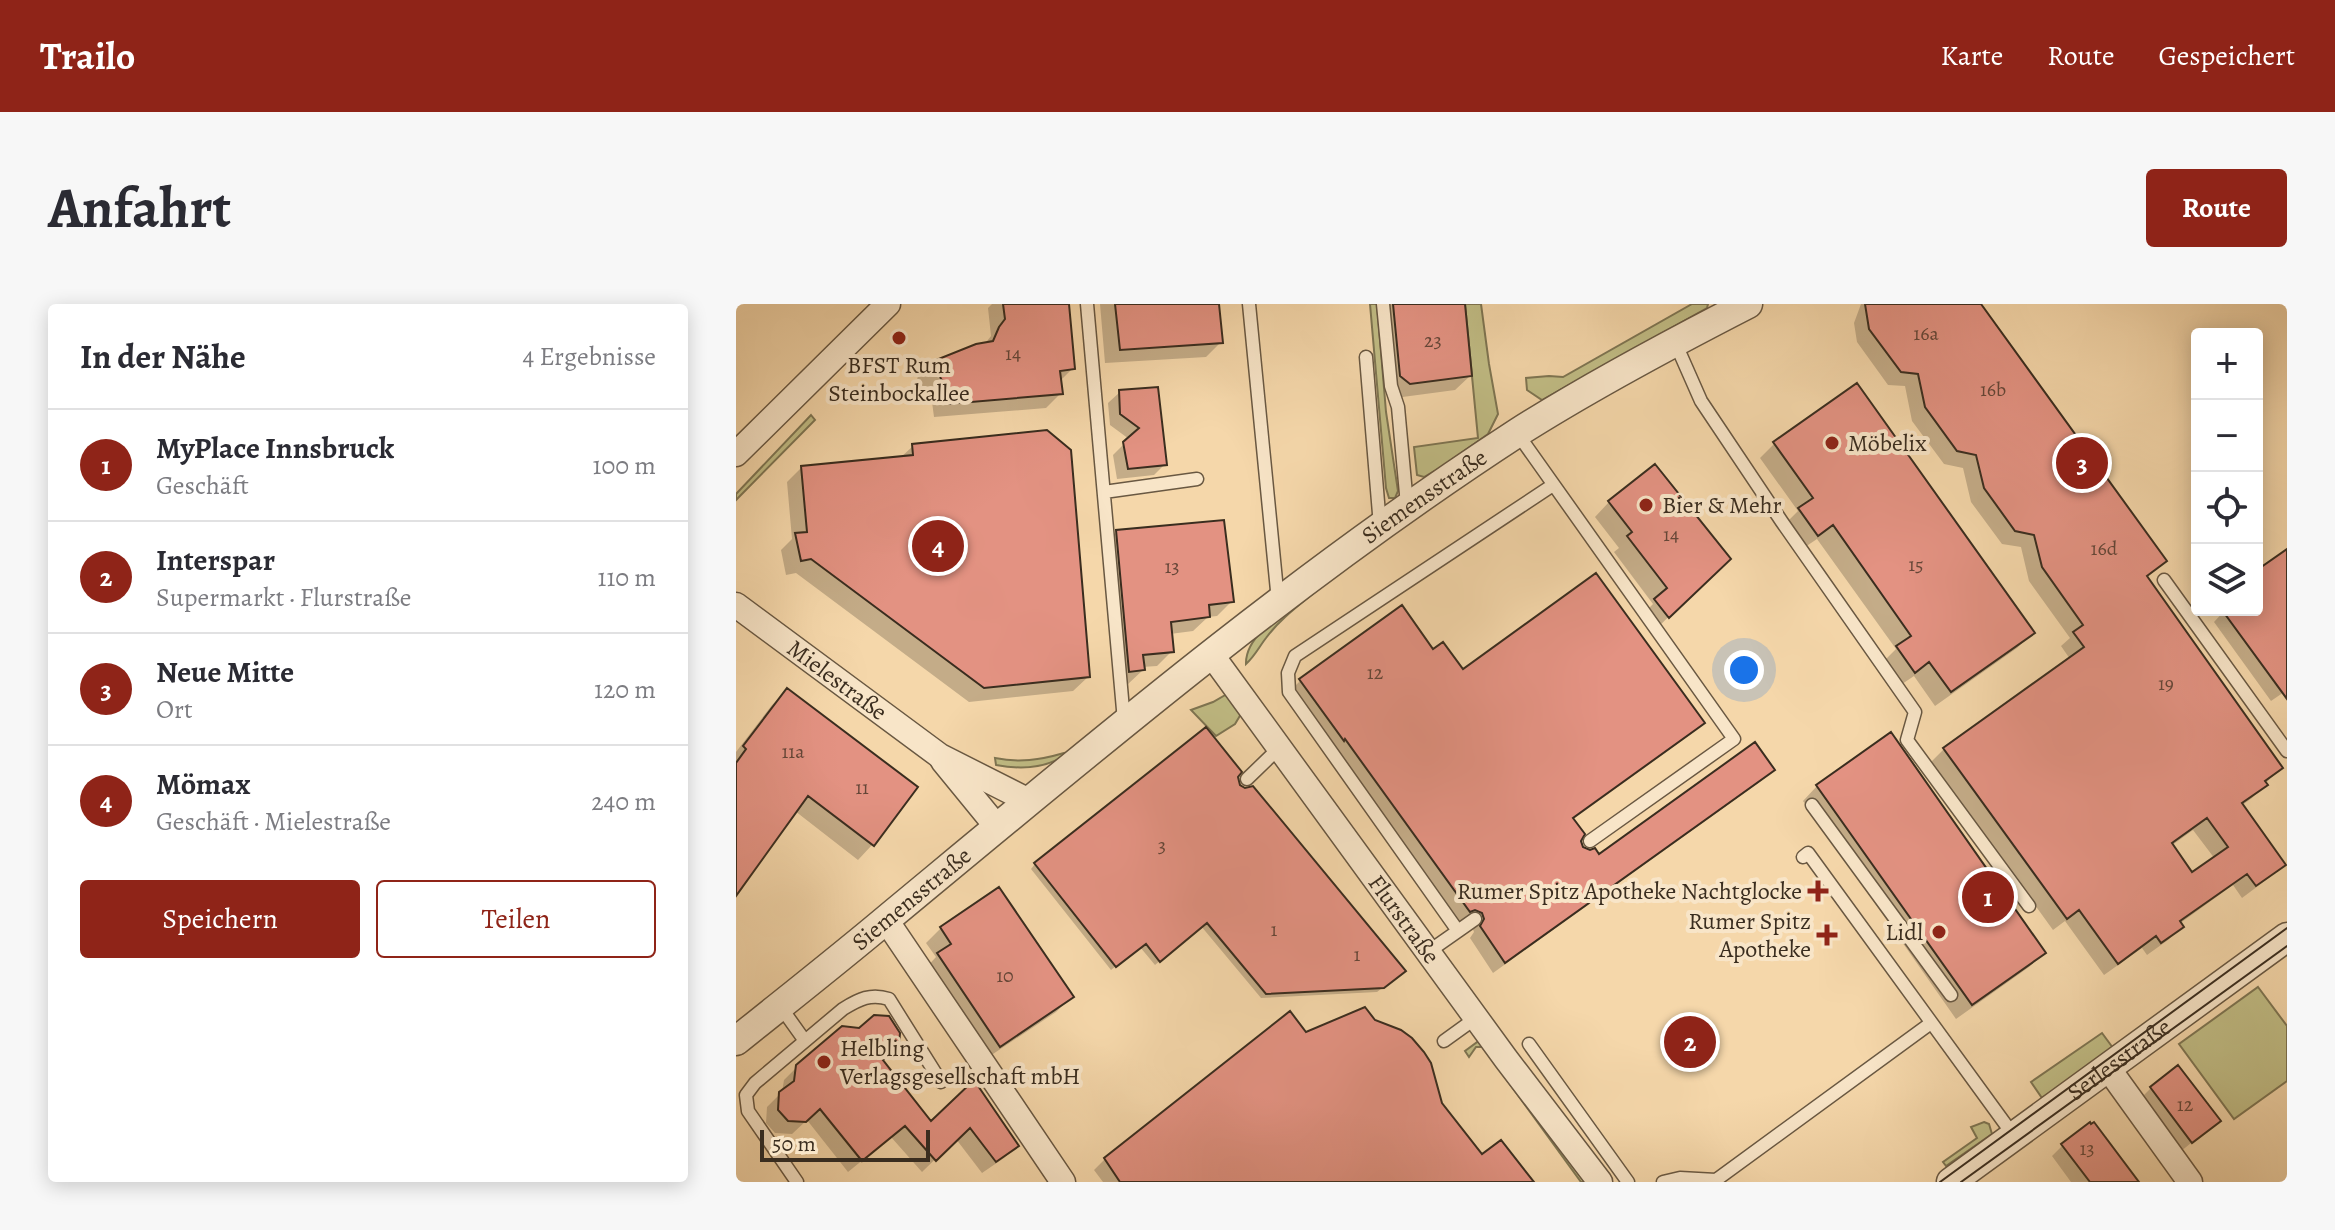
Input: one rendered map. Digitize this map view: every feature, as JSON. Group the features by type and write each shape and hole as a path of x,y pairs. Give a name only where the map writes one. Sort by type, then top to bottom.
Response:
{"street":[{"path":"736,454 888,304"},
{"name":"Siemensstraße","path":"736,1041 1278,601 1517,433 1675,342 1748,304"},
{"name":"Mielestraße","path":"736,605 940,756 1029,801"},
{"name":"Flurstraße","path":"1211,654 1476,1018 1600,1182"},
{"name":"Mielestraße","path":"940,756 997,827"},
{"path":"886,920 1063,1182"},
{"name":"Serlesstraße","path":"1951,1182 2287,937"},
{"path":"2108,1068 2190,1182"}],"lane":[{"path":"1087,304 1124,724"},
{"path":"1249,304 1278,601"},
{"path":"1383,304 1391,386 1398,407 1407,508"},
{"path":"1675,342 1701,401 1915,712 1907,740 2029,906"},
{"path":"1366,357 1380,527"},
{"path":"1517,433 1734,739 1590,841"},
{"path":"1104,492 1197,479"},
{"path":"1458,931 1289,692 1288,673 1295,656 1553,485"},
{"path":"2164,580 2287,751"},
{"path":"1247,779 1279,748"},
{"path":"1812,805 1951,995"},
{"path":"1803,857 1808,853 2014,1136"},
{"path":"1428,952 1475,919"},
{"path":"797,1182 748,1111 746,1095 755,1083 843,1009 877,995 889,999 941,1082"},
{"path":"780,1006 805,1041"},
{"path":"1444,1041 1476,1018"},
{"path":"1663,1182 1696,1177 1716,1180 1931,1023"},
{"path":"1529,1044 1628,1182"}],"shaded area":[{"path":"1370,304 1377,304 1386,412 1398,491 1395,498 1389,498 1386,488"},
{"path":"1465,304 1481,304 1498,414 1488,434 1424,477 1417,475 1414,447 1478,438"},
{"path":"1692,304 1708,304 1707,308 1542,400 1527,390 1526,378 1563,377"},
{"path":"811,415 815,420 736,500 736,494"},
{"path":"1315,592 1277,625 1246,664 1248,652 1261,632"},
{"path":"1227,694 1241,714 1235,724 1216,736 1191,710"},
{"path":"1064,753 1057,760 1031,767 996,765 995,758 1030,760"},
{"path":"2258,987 2287,1026 2287,1081 2234,1119 2179,1044"},
{"path":"2102,1033 2113,1048 2042,1098 2031,1082"},
{"path":"1480,1040 1587,1182 1581,1182 1483,1047 1476,1047 1469,1057 1465,1051"},
{"path":"1984,1122 1989,1124 1992,1134 1946,1166 1943,1162 1977,1138 1971,1127"}],"building":[{"path":"1003,304 1069,304 1075,369 1060,371 1063,394 948,404 946,387 931,362 976,344 993,341 1005,319"},
{"path":"1115,304 1219,304 1223,343 1120,350"},
{"path":"1393,304 1465,304 1472,376 1410,384 1400,376"},
{"path":"1865,304 1981,304 2167,561 2147,576 2283,768 2265,781 2268,785 2242,803 2286,865 2256,886 2247,874 2180,921 2184,927 2161,943 2156,936 2118,964 2079,910 2067,919 1943,748 2084,647 2073,632 2083,625 2042,567 2034,535 2015,531 1984,488 1976,455 1957,451 1925,407 1918,374 1901,372 1869,329","holes":["2207,818 2228,847 2192,872 2172,843"]},
{"path":"1857,383 2035,633 1951,692 1929,662 1915,673 1896,646 1911,636 1833,525 1818,536 1798,508 1813,498 1773,442"},
{"path":"1158,387 1167,465 1128,469 1123,442 1139,428 1120,414 1119,390"},
{"path":"1047,430 1071,450 1090,677 984,688 811,559 801,561 795,533 807,532 801,466 913,455 912,444"},
{"path":"1655,464 1731,559 1669,618 1654,599 1667,588 1627,536 1632,532 1608,501"},
{"path":"1224,520 1234,602 1209,605 1210,617 1171,622 1174,652 1143,655 1145,670 1129,672 1116,530"},
{"path":"2287,549 2287,699 2226,616 2263,616 2263,566"},
{"path":"1596,573 1705,723 1573,818 1585,834 1581,841 1583,847 1590,850 1595,848 1599,854 1755,742 1775,770 1505,963 1480,926 1484,919 1482,913 1475,910 1470,912 1299,679 1402,605 1433,649 1443,642 1463,669"},
{"path":"787,688 918,787 874,846 808,796 736,896 736,763 746,749 743,746"},
{"path":"1206,727 1242,772 1238,777 1240,785 1245,788 1253,786 1406,971 1384,988 1266,994 1207,923 1160,962 1146,944 1116,967 1034,863"},
{"path":"1891,732 2046,953 1972,1005 1816,785"},
{"path":"999,887 1074,997 1000,1047 937,953 951,944 940,927"},
{"path":"1365,1007 1375,1020 1401,1030 1424,1052 1431,1063 1442,1103 1482,1154 1501,1140 1534,1182 1120,1182 1104,1158 1290,1011 1306,1032"},
{"path":"874,1015 889,1016 900,1033 899,1045 883,1060 931,1121 974,1080 1019,1146 996,1162 970,1128 936,1161 905,1126 862,1161 820,1109 806,1122 788,1121 778,1110 779,1092 794,1081 796,1065 842,1026 859,1028"},
{"path":"2178,1065 2221,1121 2192,1143 2150,1087"},
{"path":"2094,1122 2139,1182 2090,1182 2061,1144"}],"tram line":[{"path":"1940,1182 2287,928"},
{"path":"1961,1182 2287,946"}],"place":[{"name":"BFST Rum Steinbockallee","path":"899,338"},
{"name":"Möbelix","path":"1832,443"},
{"name":"Neue Mitte","path":"2082,463"},
{"name":"Bier & Mehr","path":"1646,505"},
{"name":"Mömax","path":"938,546"},
{"name":"Rumer Spitz Apotheke Nachtglocke","path":"1818,891"},
{"name":"MyPlace Innsbruck","path":"1988,897"},
{"name":"Lidl","path":"1939,932"},
{"name":"Rumer Spitz Apotheke","path":"1827,935"},
{"name":"Interspar","path":"1690,1042"},
{"name":"Helbling Verlagsgesellschaft mbH","path":"824,1062"}]}
